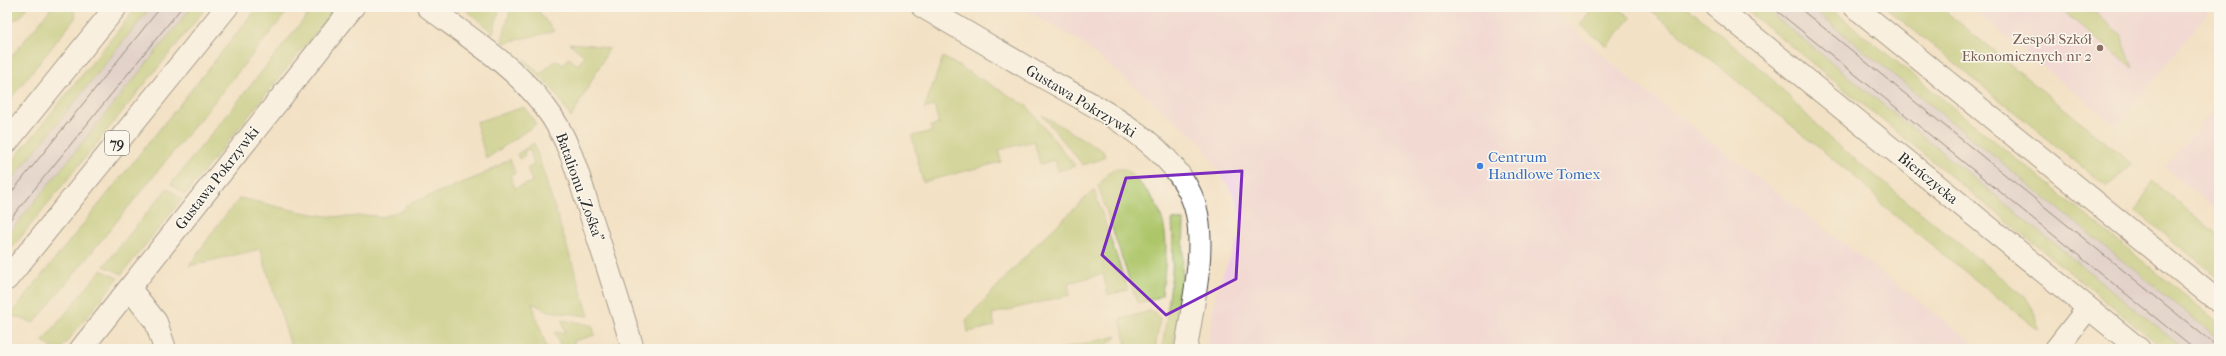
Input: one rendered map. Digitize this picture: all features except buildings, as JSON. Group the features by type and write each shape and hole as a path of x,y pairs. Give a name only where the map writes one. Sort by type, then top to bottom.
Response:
{"main road":[{"name":"79","path":"7,279 227,7"},
{"name":"Gustawa Pokrzywki","path":"81,349 353,7"},
{"name":"Batalionu „Zośka”","path":"428,7 500,62 538,98 552,116 566,143 584,191 633,349"},
{"name":"Gustawa Pokrzywki","path":"923,7 1122,123 1154,148 1180,175 1195,204 1199,225 1198,264 1186,349"},
{"name":"Bieńczycka","path":"1717,7 2139,349"},
{"path":"1855,7 2219,302"},
{"path":"7,142 109,9"},
{"path":"130,289 156,322 165,349"},
{"path":"2056,349 2088,308"}],"highlighted area":[{"path":"1242,171 1236,279 1166,315 1102,255 1126,178"}],"shaded area":[{"path":"151,7 192,7 7,236 7,186"},
{"name":"Centrum Handlowe Tomex","path":"1021,7 1547,7 1640,87 1981,349 1207,349 1216,292 1242,229 1239,207 1232,192 1200,141 1078,40"},
{"path":"1763,7 1810,7 2219,339 2219,349 2184,349"},
{"name":"Zespół Szkół Ekonomicznych nr 2","path":"1970,7 2212,7 2117,127"},
{"path":"2219,102 2219,212 2165,168"}],"green space":[{"path":"16,7 28,7 19,18 7,22 7,18"},
{"path":"52,7 73,7 76,17 7,103 7,62"},
{"path":"137,7 151,7 7,186 7,168"},
{"path":"192,7 207,7 7,254 7,236"},
{"path":"258,7 291,7 34,323 10,315"},
{"path":"314,7 336,7 185,195 171,184"},
{"path":"463,7 500,7 493,33"},
{"path":"511,7 535,7 554,31 504,43 502,41"},
{"path":"1593,7 1617,7 1631,18 1607,46 1580,25"},
{"path":"1646,7 1654,10 1657,7 1687,7 1766,73 1829,138 2026,298 2036,314 2038,330 1887,209 1861,182"},
{"path":"1743,7 1763,7 2184,349 2164,349"},
{"path":"1810,7 1829,7 2219,323 2219,339"},
{"path":"1885,7 1940,7 2132,164 2107,187"},
{"path":"2060,9 2094,11 2121,35 2133,68"},
{"path":"569,43 592,45 609,49 571,118 555,92 523,60 524,59 540,74 556,60 563,65 569,58 578,65 585,56"},
{"path":"943,57 1027,106 1075,166 1058,171 1055,160 1040,164 1034,141 999,150 1001,162 923,182 912,136 933,131 931,126 939,124 934,106 924,109"},
{"path":"524,107 536,124 486,159 476,122"},
{"path":"1042,115 1103,151 1105,157 1083,165"},
{"path":"534,143 589,316 548,311 532,303 547,349 292,349 260,249 189,266 219,223 240,198 317,215 347,217 372,215 379,218 405,209 406,205 482,175 510,159 515,173 510,175 515,188 532,182 527,168 534,165 530,149 524,151 525,155 519,159 517,154"},
{"path":"1113,169 1126,169 1148,192 1160,212 1165,235 1166,259 1162,295 1156,299 1137,303 1098,186"},
{"path":"2152,181 2219,236 2219,278 2136,211"},
{"path":"167,188 182,199 122,274 104,266"},
{"path":"1094,190 1128,290 1108,295 1103,274 1068,283 1070,295 992,314 995,326 968,332 966,320 1032,249"},
{"path":"1172,219 1184,221 1182,280 1173,349 1162,349 1172,268"},
{"path":"101,270 118,278 61,349 53,349 43,341"},
{"path":"1150,311 1155,312 1160,318 1155,349 1127,349 1120,319"},
{"path":"562,320 592,325 595,335 574,341 576,349 561,349 555,332 565,333"},
{"path":"1117,336 1102,349 1062,349"}],"tram line":[{"path":"7,198 161,7"},
{"path":"7,223 182,7"},
{"path":"1772,7 2194,349"},
{"path":"1798,7 2219,348"}],"place":[{"name":"Zespół Szkół Ekonomicznych nr 2","path":"2100,48"},
{"name":"Centrum Handlowe Tomex","path":"1480,166"}]}
